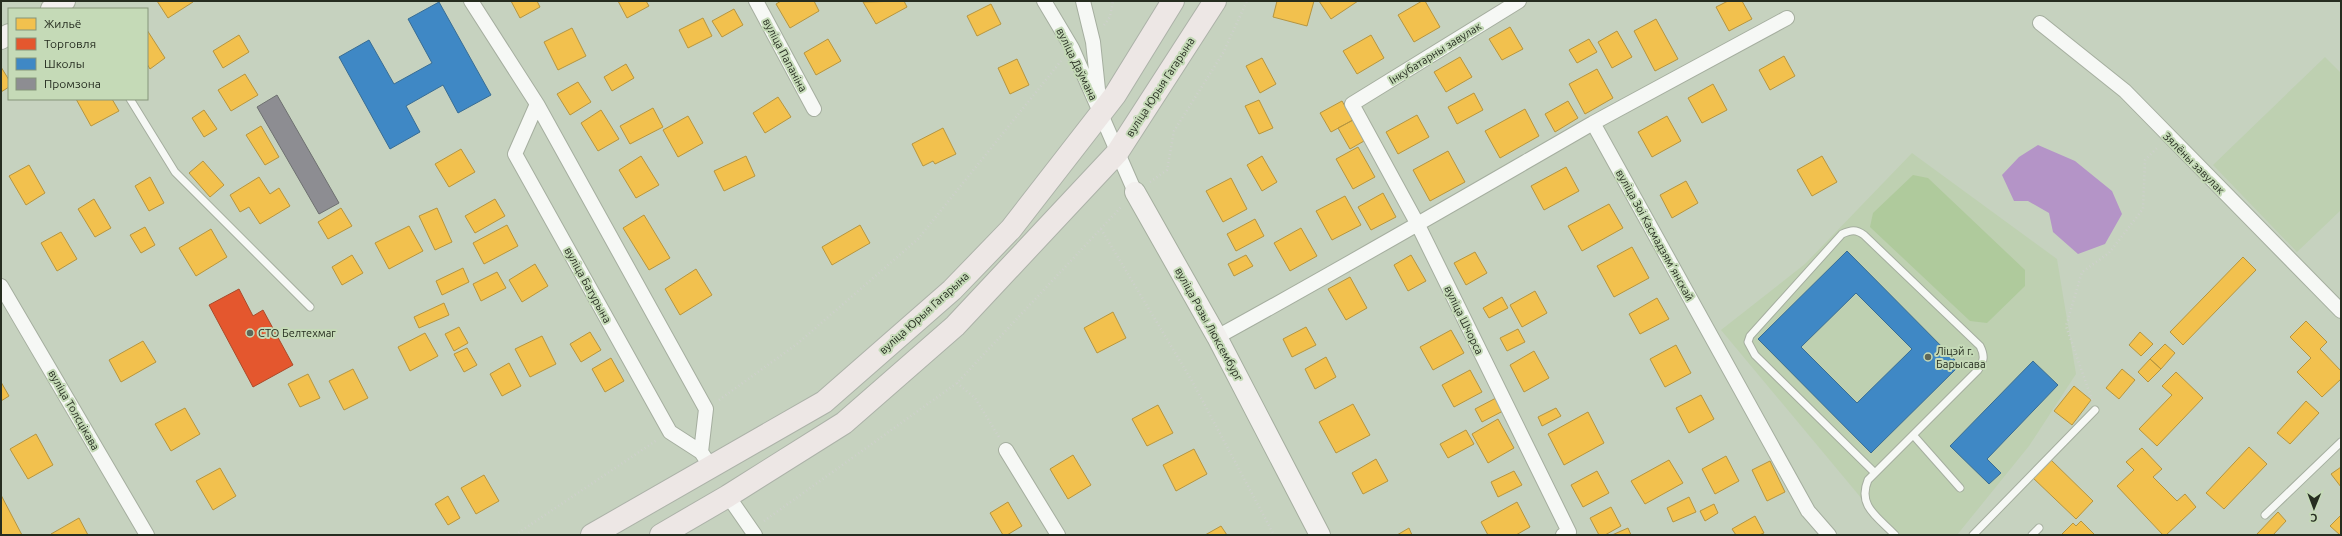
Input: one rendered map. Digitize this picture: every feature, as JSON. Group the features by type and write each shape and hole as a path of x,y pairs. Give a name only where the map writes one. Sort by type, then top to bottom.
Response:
{"main road":[{"name":"вуліца Юрыя Гагарына","path":"592,535 706,460 824,402 952,290 1011,229 1100,112 1115,95 1173,1"},
{"name":"вуліца Юрыя Гагарына","path":"661,535 728,496 844,422 955,326 1117,153 1215,1"}],"street":[{"path":"471,1 537,104 706,409 706,460"},
{"name":"вуліца Папаніна","path":"756,1 814,109"},
{"name":"вуліца Даўмана","path":"1044,1 1072,48 1100,112"},
{"name":"вуліца Даўмана","path":"1083,1 1092,42 1100,112"},
{"name":"Інкубатарны завулак","path":"1352,104 1519,1"},
{"path":"54,8 69,2"},
{"path":"1217,337 1356,261 1417,223 1593,123 1787,18"},
{"name":"Зялёны завулак","path":"2040,24 2125,91 2168,137 2341,311"},
{"name":"вуліца Батурына","path":"537,104 514,154 670,432 706,460"},
{"name":"вуліца Шчорса","path":"1352,104 1417,223 1567,534"},
{"name":"вуліца Розы Люксембург","path":"1100,112 1117,153 1136,192 1217,337 1320,535"},
{"name":"вуліца Зоі Касмадзямʼянскай","path":"1593,123 1808,511 1829,535"},
{"name":"вуліца Толсцікава","path":"1,286 147,535"},
{"path":"1006,450 1058,535"},
{"path":"728,496 753,532"}],"lane":[{"path":"131,100 175,172 310,307"},
{"path":"1874,472 1755,355 1748,342 1750,336 1837,239 1850,230 1858,230 1864,235 1980,346 1984,354 1984,362 1978,370 1914,436 1874,472 1868,480 1864,498 1866,504 1895,535"},
{"path":"1973,535 2095,410"},
{"path":"1914,436 1960,488"},
{"path":"2265,515 2341,442"},
{"path":"2032,535 2039,528"}],"path":[{"path":"753,532 957,383 1136,192 1167,170 1174,131 1223,53 1247,1"},
{"path":"706,409 796,344 918,239 1072,48"},
{"path":"2095,410 2066,326 2082,272 2109,253 2143,209 2145,160 2168,137"},
{"path":"1101,229 1192,381 1274,535"},
{"path":"957,383 975,398 1006,450"},
{"path":"515,535 670,432"}],"shaded area":[{"path":"2325,57 2341,73 2341,210 2297,252 2213,165"},
{"path":"2038,145 2075,161 2112,191 2122,214 2105,244 2078,254 2053,232 2049,213 2028,201 2014,201 2002,175 2019,157"},
{"path":"1912,153 2057,259 2076,374 2029,446 1957,535 1892,535 1721,330 1805,264"},
{"path":"1913,175 1928,178 2025,270 2025,286 1987,323 1970,321 1870,227 1873,213"}],"building: Жильё":[{"path":"157,1 192,1 193,2 168,18"},
{"path":"511,1 537,1 540,7 520,18"},
{"path":"618,1 646,1 649,6 627,18"},
{"path":"781,1 814,1 819,11 790,28 776,4"},
{"path":"904,1 907,7 876,24 863,2"},
{"path":"1277,1 1314,1 1307,26 1273,17"},
{"path":"1319,1 1358,1 1331,19"},
{"path":"1422,1 1425,1 1440,27 1414,42 1398,15"},
{"path":"1728,1 1742,1 1752,19 1729,31 1716,7"},
{"path":"991,4 1001,24 977,36 967,16"},
{"path":"734,9 743,25 722,37 712,21"},
{"path":"703,18 712,36 688,48 679,30"},
{"path":"1656,19 1678,59 1655,71 1634,31"},
{"path":"1510,27 1523,49 1502,60 1489,39"},
{"path":"572,28 586,56 558,70 544,42"},
{"path":"1617,31 1632,57 1612,68 1598,42"},
{"path":"148,32 165,58 150,69 148,66"},
{"path":"239,35 249,52 223,68 213,51"},
{"path":"1371,35 1384,58 1357,74 1343,51"},
{"path":"828,39 841,61 816,75 804,53"},
{"path":"1589,39 1597,52 1577,63 1569,50"},
{"path":"1784,56 1795,76 1770,90 1759,70"},
{"path":"1460,57 1472,77 1446,92 1434,72"},
{"path":"1262,58 1276,84 1260,93 1246,66"},
{"path":"1017,59 1029,85 1010,94 998,68"},
{"path":"626,64 634,78 612,91 604,77"},
{"path":"1,67 8,78 8,88 1,92"},
{"path":"1597,69 1613,98 1585,114 1569,84"},
{"path":"245,74 258,95 231,111 218,90"},
{"path":"578,82 591,102 570,115 557,94"},
{"path":"1713,84 1727,110 1702,123 1688,98"},
{"path":"1474,93 1483,110 1457,124 1448,107"},
{"path":"778,97 791,117 765,133 753,113"},
{"path":"77,100 113,100 119,111 91,126"},
{"path":"1259,100 1273,128 1259,134 1245,106"},
{"path":"1342,101 1353,120 1331,132 1320,113"},
{"path":"1568,101 1578,118 1555,132 1545,114"},
{"path":"653,108 663,127 630,144 620,126"},
{"path":"1525,109 1539,136 1500,158 1485,131"},
{"path":"204,110 217,129 204,137 192,118"},
{"path":"601,110 619,139 598,151 581,123"},
{"path":"1417,115 1429,137 1398,154 1386,132"},
{"path":"688,116 703,143 678,157 663,130"},
{"path":"1667,116 1681,141 1652,157 1638,132"},
{"path":"1353,120 1364,141 1350,149 1338,128"},
{"path":"261,126 279,157 265,165 246,135"},
{"path":"943,128 956,154 935,164 933,161 923,166 912,144"},
{"path":"1358,147 1375,177 1353,189 1336,159"},
{"path":"461,149 475,172 449,187 435,164"},
{"path":"1448,151 1465,182 1430,201 1413,170"},
{"path":"641,156 659,185 636,198 619,170"},
{"path":"746,156 755,176 724,191 714,171"},
{"path":"1262,156 1277,182 1262,191 1247,165"},
{"path":"1822,156 1837,182 1812,196 1797,170"},
{"path":"203,161 224,185 210,197 189,173"},
{"path":"29,165 45,193 26,205 9,176"},
{"path":"1566,167 1579,191 1544,210 1531,186"},
{"path":"150,177 164,203 149,211 135,186"},
{"path":"259,177 270,194 279,188 290,206 260,224 249,207 240,212 230,195"},
{"path":"1231,178 1247,209 1223,222 1206,191"},
{"path":"1686,181 1698,203 1672,218 1660,195"},
{"path":"1383,193 1396,217 1371,230 1358,207"},
{"path":"1345,196 1361,225 1332,240 1316,211"},
{"path":"94,199 111,228 95,237 78,209"},
{"path":"495,199 505,216 475,233 465,216"},
{"path":"1609,204 1623,228 1582,251 1568,226"},
{"path":"341,208 352,226 328,239 318,222"},
{"path":"437,208 452,242 435,250 419,216"},
{"path":"644,215 670,258 649,270 623,228"},
{"path":"1255,219 1264,236 1236,251 1227,234"},
{"path":"507,225 518,246 484,264 473,243"},
{"path":"860,225 870,243 832,265 822,247"},
{"path":"409,226 423,251 389,269 375,243"},
{"path":"145,227 155,245 141,253 130,235"},
{"path":"1301,228 1317,256 1290,271 1274,243"},
{"path":"211,229 227,257 196,276 179,248"},
{"path":"61,232 77,259 57,271 41,243"},
{"path":"1632,247 1649,278 1614,297 1597,266"},
{"path":"1475,252 1487,273 1466,285 1454,263"},
{"path":"352,255 363,273 342,285 332,267"},
{"path":"1246,255 1253,266 1234,276 1228,264"},
{"path":"1411,255 1426,281 1408,291 1394,265"},
{"path":"2243,257 2256,270 2183,345 2170,332"},
{"path":"535,264 548,286 522,302 509,280"},
{"path":"463,268 469,282 442,295 436,281"},
{"path":"696,269 712,295 680,315 665,289"},
{"path":"497,272 506,288 481,301 473,284"},
{"path":"1350,277 1367,308 1346,320 1328,289"},
{"path":"1535,291 1547,313 1522,327 1510,305"},
{"path":"1502,297 1508,308 1489,318 1483,308"},
{"path":"1657,298 1669,319 1640,334 1629,314"},
{"path":"444,303 449,315 419,328 414,317"},
{"path":"1113,312 1126,338 1097,353 1084,328"},
{"path":"2306,321 2327,342 2320,349 2341,371 2341,379 2322,397 2297,372 2311,358 2290,337"},
{"path":"459,327 468,343 454,351 445,334"},
{"path":"1306,327 1316,345 1292,357 1283,339"},
{"path":"1518,329 1525,342 1507,351 1500,338"},
{"path":"1451,330 1464,353 1433,370 1420,347"},
{"path":"590,332 601,350 581,362 570,344"},
{"path":"2140,332 2153,344 2141,356 2129,345"},
{"path":"425,333 438,356 410,371 398,347"},
{"path":"542,336 556,364 530,377 515,349"},
{"path":"143,341 156,362 121,382 109,360"},
{"path":"2165,344 2175,353 2161,369 2150,359"},
{"path":"1676,345 1691,373 1665,387 1650,359"},
{"path":"467,348 477,365 464,372 454,354"},
{"path":"1534,351 1549,378 1524,392 1510,365"},
{"path":"1326,357 1336,377 1315,389 1305,369"},
{"path":"611,358 624,381 605,392 592,369"},
{"path":"2150,359 2161,369 2148,382 2138,372"},
{"path":"509,363 521,386 502,396 490,374"},
{"path":"353,369 368,398 344,410 329,381"},
{"path":"2122,369 2135,380 2119,399 2106,388"},
{"path":"1470,370 1482,392 1454,407 1442,385"},
{"path":"2176,372 2203,398 2157,446 2139,429 2172,395 2162,386"},
{"path":"308,374 320,398 300,407 288,384"},
{"path":"1,382 9,396 1,401"},
{"path":"2074,386 2091,400 2072,425 2054,411"},
{"path":"1701,395 1714,419 1689,433 1676,408"},
{"path":"1496,398 1503,411 1482,422 1475,409"},
{"path":"2306,401 2319,413 2290,444 2277,433"},
{"path":"1353,404 1370,435 1336,453 1319,422"},
{"path":"1158,405 1173,433 1147,446 1132,419"},
{"path":"185,408 200,434 171,451 155,424"},
{"path":"1556,408 1561,416 1542,426 1538,417"},
{"path":"1588,412 1604,443 1564,465 1548,434"},
{"path":"1498,419 1514,448 1488,463 1472,434"},
{"path":"1466,430 1474,444 1448,458 1440,444"},
{"path":"36,434 53,465 28,479 10,449"},
{"path":"2249,447 2267,464 2224,509 2206,493"},
{"path":"2142,448 2162,469 2153,477 2177,501 2185,494 2196,507 2166,535 2163,535 2117,486 2134,470 2126,462"},
{"path":"1194,449 1207,474 1176,491 1163,465"},
{"path":"1073,455 1091,485 1068,499 1050,469"},
{"path":"1726,456 1739,481 1715,494 1702,469"},
{"path":"1376,459 1388,481 1363,494 1352,473"},
{"path":"2050,459 2093,501 2076,519 2032,477"},
{"path":"1669,460 1683,483 1645,504 1631,481"},
{"path":"1770,461 1785,492 1767,501 1752,470"},
{"path":"2341,467 2341,487 2331,474"},
{"path":"220,468 236,496 213,510 196,481"},
{"path":"1514,471 1522,485 1498,497 1491,482"},
{"path":"1597,471 1609,493 1583,507 1571,485"},
{"path":"484,475 499,501 476,514 461,488"},
{"path":"1,495 22,535 1,535"},
{"path":"448,496 460,518 448,525 435,504"},
{"path":"1689,497 1696,512 1673,522 1667,508"},
{"path":"1008,502 1022,526 1007,535 1003,535 990,513"},
{"path":"1517,502 1530,527 1516,535 1488,535 1481,522"},
{"path":"1714,504 1718,513 1705,521 1700,511"},
{"path":"1611,507 1621,526 1605,535 1599,535 1590,518"},
{"path":"2278,512 2286,521 2273,535 2256,535"},
{"path":"2341,515 2341,535 2340,535 2330,526"},
{"path":"1755,516 1764,533 1759,535 1736,535 1732,529"},
{"path":"79,518 88,535 51,534"},
{"path":"2081,521 2095,535 2061,535 2073,523 2076,526"},
{"path":"1221,526 1227,535 1205,535"},
{"path":"1409,528 1412,535 1397,535"},
{"path":"1628,528 1631,535 1612,535"}],"building: Торговля":[{"path":"239,289 253,316 263,310 293,365 253,387 209,305"}],"building: Школы":[{"path":"439,2 491,95 458,113 443,85 406,106 420,132 390,149 339,57 369,40 394,84 432,63 408,19"},
{"name":"Ліцэй г. Барысава","path":"1847,251 1960,365 1871,453 1758,339","holes":["1856,293 1912,349 1857,403 1801,347"]},
{"path":"2033,361 2058,385 1987,459 2001,473 1989,484 1950,446"}],"building: Промзона":[{"path":"277,95 339,203 319,214 257,107"}],"place":[{"name":"СТО Белтехмаг","path":"250,333"},
{"name":"Ліцэй г. Барысава","path":"1928,357"}]}
